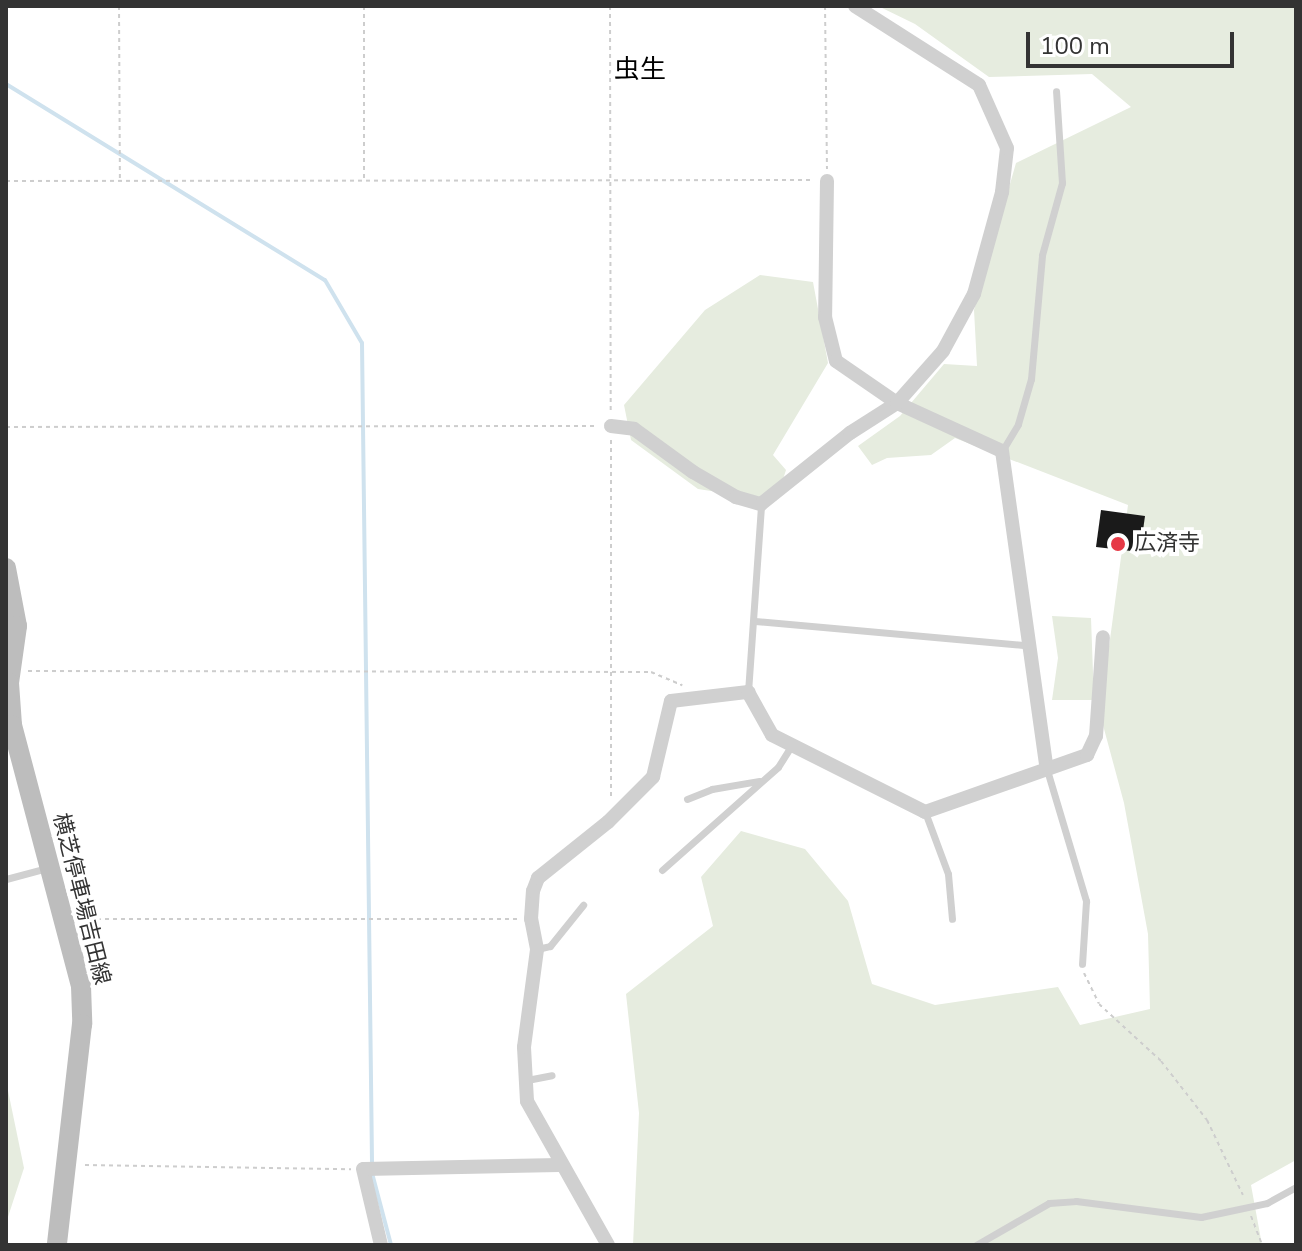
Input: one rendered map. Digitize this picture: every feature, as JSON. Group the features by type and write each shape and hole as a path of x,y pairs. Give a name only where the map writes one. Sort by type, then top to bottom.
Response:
{"main road":[{"name":"横芝停車場吉田線","path":"6,568 17,626 9,705 16,746 64,920 82,1005 57,1245"}],"street":[{"path":"611,426 634,429 736,497 761,504 850,433 897,403 943,351 974,294 1002,192 1007,148 979,85 855,6"},
{"path":"827,181 825,317 836,361 897,403 1002,451 1026,645 1047,770"},
{"path":"608,1245 586,1200 559,1165 534,1117 524,1081 537,949 531,919 538,878 611,819 653,777 671,701 697,694 748,692 772,735 925,812 1087,755 1096,736 1103,637"},
{"path":"381,1245 367,1169 559,1165"}],"lane":[{"path":"1002,451 1018,424 1031,379 1042,255 1062,183 1056,91"},
{"path":"748,692 761,504"},
{"path":"755,621 1026,645"},
{"path":"662,870 761,781 791,746"},
{"path":"1047,770 1086,901 1082,964"},
{"path":"687,799 712,789 761,781"},
{"path":"925,812 948,874 952,919"},
{"path":"6,879 49,867"},
{"path":"537,949 550,946 583,905"},
{"path":"524,1081 552,1075"},
{"path":"976,1245 1049,1203 1076,1201 1201,1217 1249,1209 1296,1187"}],"path":[{"path":"119,6 120,181"},
{"path":"364,6 364,180"},
{"path":"610,6 611,819"},
{"path":"6,181 827,181 825,6"},
{"path":"6,427 611,426"},
{"path":"11,670 651,672 697,694"},
{"path":"64,920 531,919"},
{"path":"1082,964 1099,1004 1161,1061 1207,1120 1249,1209 1262,1245"},
{"path":"67,1164 367,1169"}],"shaded area":[{"path":"878,6 1296,6 1296,1160 1251,1185 1262,1245 633,1245 639,1113 626,994 713,926 701,877 741,831 805,849 848,901 872,984 935,1005 1058,987 1080,1025 1150,1009 1148,934 1124,803 1100,714 1128,505 955,438 931,455 887,458 872,465 858,446 900,416 944,364 977,366 974,310 1016,163 1131,107 1092,74 989,77 915,24"},
{"path":"760,275 813,282 828,363 773,455 786,470 776,501 698,489 631,440 624,405 705,310"},
{"path":"1052,616 1091,618 1094,700 1052,700 1058,658"},
{"path":"6,1081 24,1168 6,1223"}],"building":[{"path":"1101,510 1145,516 1140,552 1096,547"}],"waterway":[{"path":"6,84 325,280 362,343 372,1165"},
{"path":"372,1173 391,1245"}],"place":[{"name":"広済寺","path":"1118,544"}],"district":[{"name":"虫生","path":"640,70"}]}
